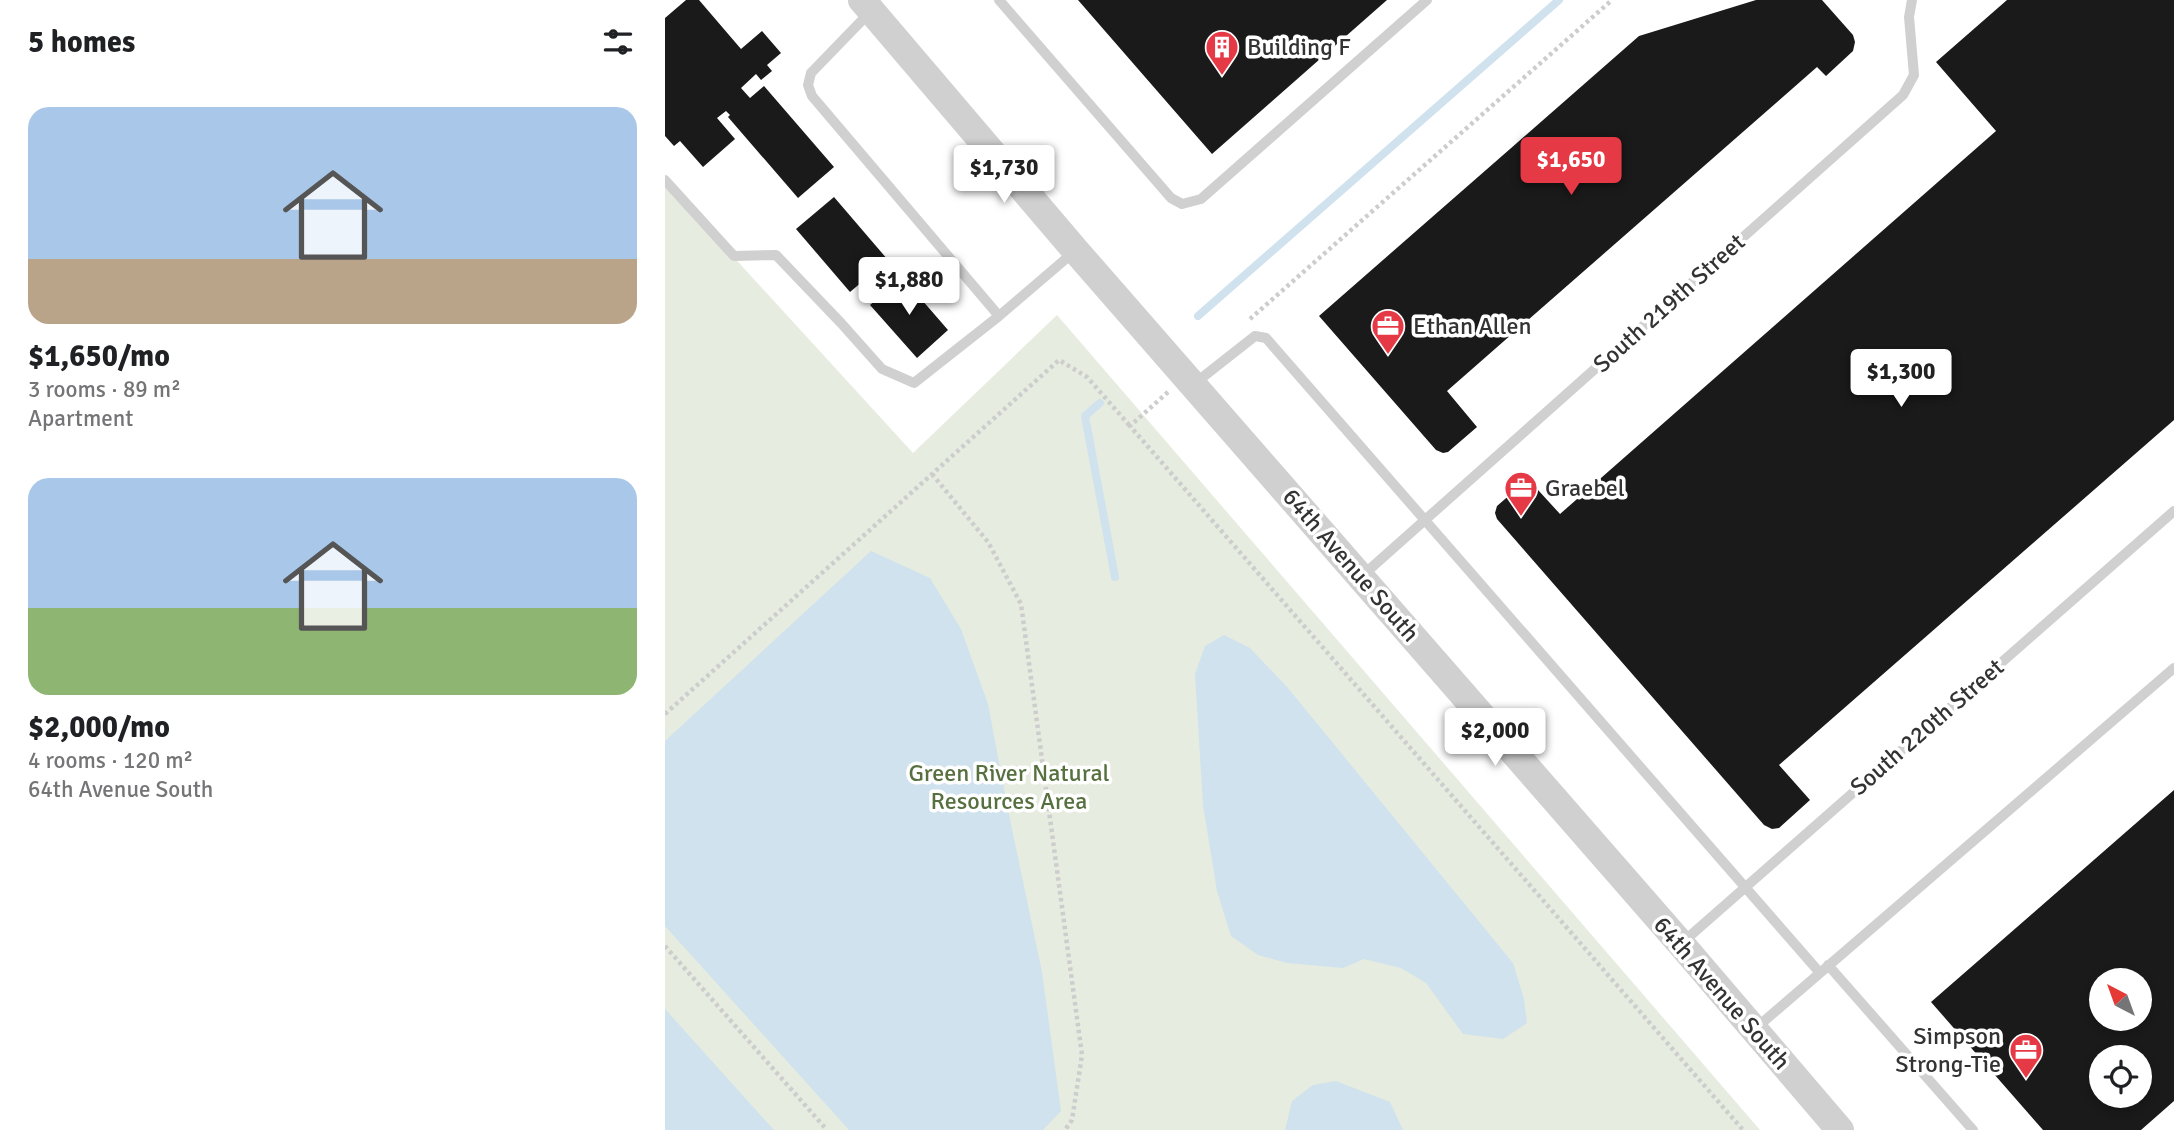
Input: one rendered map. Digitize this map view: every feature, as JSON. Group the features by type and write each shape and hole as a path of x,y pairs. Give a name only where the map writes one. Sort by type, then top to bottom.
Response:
{"street":[{"name":"64th Avenue South","path":"866,5 1076,251 1840,1130"}],"lane":[{"path":"999,0 1171,198 1182,204 1201,199 1427,0"},
{"name":"South 219th Street","path":"1361,577 1903,95 1914,75 1909,16 1913,0"},
{"path":"866,5 811,73 808,85 812,96 999,316"},
{"path":"665,180 734,256 776,255 881,369 914,383 1076,251"},
{"path":"1193,384 1255,336 1266,338 1745,888 1973,1130"},
{"name":"South 220th Street","path":"1681,944 2174,511"},
{"path":"1754,1030 2174,668"}],"path":[{"path":"665,714 1059,360 1087,377 1130,426"},
{"path":"932,474 988,542 1021,604 1082,1055 1072,1120 1065,1130"},
{"path":"665,946 827,1130"}],"green space":[{"name":"Green River Natural Resources Area","path":"665,182 913,453 1057,315 1760,1130 665,1130"}],"water":[{"path":"871,551 930,578 961,629 988,704 1042,972 1061,1111 1043,1130 849,1130 665,926 665,741"},
{"path":"1224,635 1250,648 1288,688 1513,963 1524,999 1527,1023 1503,1039 1463,1034 1426,983 1401,968 1364,959 1343,968 1287,963 1258,955 1231,936 1217,891 1203,805 1195,674 1205,646"},
{"path":"665,1009 774,1130 665,1130"},
{"path":"1336,1081 1390,1102 1403,1130 1285,1130 1292,1101 1313,1085"}],"building":[{"path":"686,0 699,0 741,49 762,31 781,53 767,65 772,71 761,80 756,74 741,88 750,98 764,86 834,167 798,198 728,117 730,115 726,111 717,118 735,139 703,167 680,141 674,146 665,136 665,18"},
{"name":"Building F","path":"1078,0 1387,0 1212,154"},
{"path":"1756,0 1822,0 1853,35 1853,51 1826,76 1817,67 1447,391 1477,427 1448,452 1436,450 1319,316 1639,36"},
{"path":"2007,0 2174,0 2174,420 1779,765 1810,800 1779,828 1772,829 1764,825 1497,519 1495,513 1497,506 1528,479 1560,514 1996,131 1936,62"},
{"path":"834,197 888,260 850,292 796,229"},
{"path":"902,277 948,330 917,358 870,305"},
{"path":"2174,790 2174,1101 2141,1130 2043,1130 1931,1002"}],"waterway":[{"path":"1198,316 1559,0"},
{"path":"1100,403 1085,416 1115,577"}],"place":[{"name":"Building F","path":"1222,77"},
{"name":"Ethan Allen","path":"1388,356"},
{"name":"Graebel","path":"1521,518"},
{"name":"Simpson Strong-Tie","path":"2026,1080"}]}
